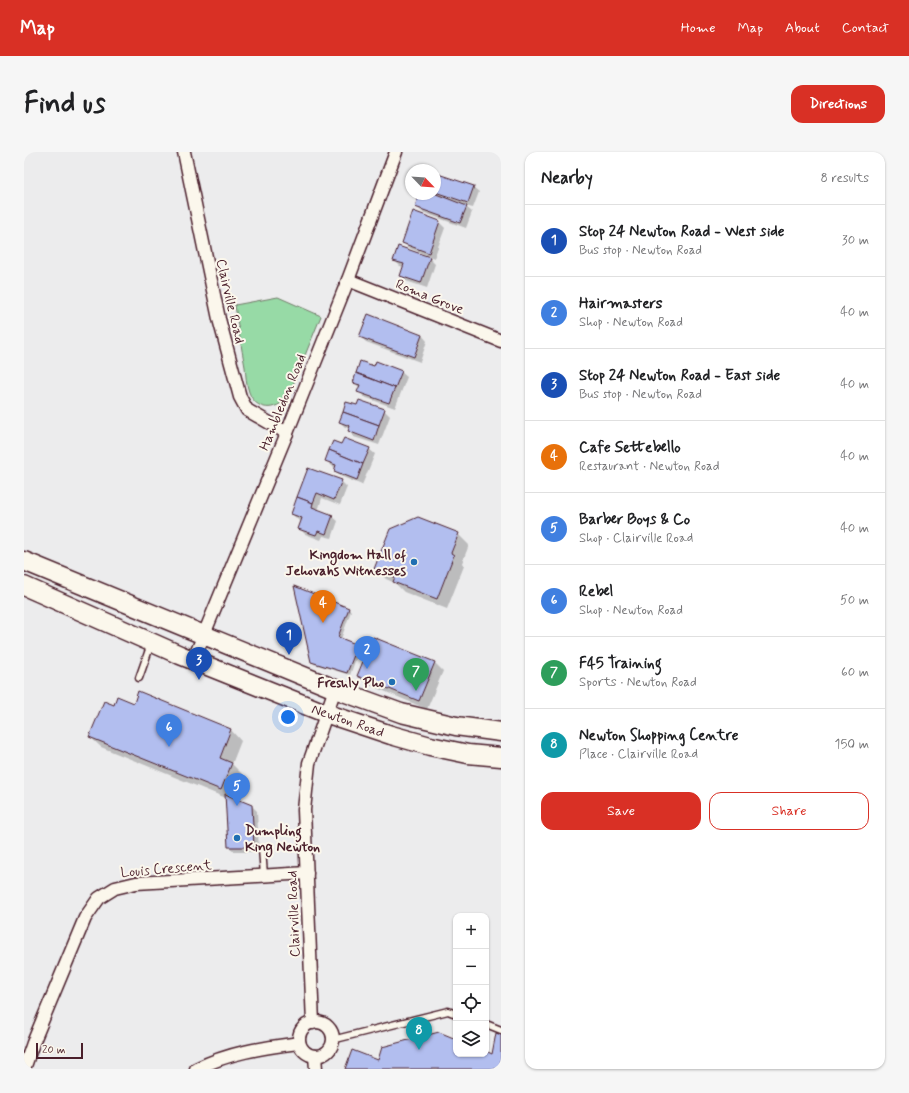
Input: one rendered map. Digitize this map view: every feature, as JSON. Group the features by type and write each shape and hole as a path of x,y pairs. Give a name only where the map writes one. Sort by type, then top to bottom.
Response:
{"main road":[{"name":"Newton Road","path":"24,561 335,689 401,712 456,726 501,732"},
{"name":"Newton Road","path":"24,586 152,643 325,713 430,746 468,754 501,757"}],"street":[{"name":"Clairville Road","path":"184,152 219,318 240,397 247,410 287,433"},
{"name":"Hambledon Road","path":"193,660 287,433 348,280 396,152"},
{"name":"Roma Grove","path":"348,280 501,341"},
{"name":"Clairville Road","path":"313,1023 304,810 309,763 325,713 335,689"},
{"name":"Louis Crescent","path":"24,1069 85,918 99,898 115,888 136,883 307,873"},
{"path":"313,1023 323,1024 328,1028 332,1040 328,1051 321,1055 315,1056 308,1055 299,1043 300,1032 306,1026 313,1023"},
{"path":"196,1069 213,1060 245,1051 299,1043"},
{"path":"315,1056 316,1069"}],"lane":[{"path":"139,678 152,643"},
{"path":"262,849 264,875"},
{"path":"332,1040 448,1011 453,1013"},
{"path":"489,1025 501,1030"}],"green space":[{"path":"278,297 321,316 288,397 277,405 266,407 256,403 248,389 235,305"}],"building":[{"path":"441,175 474,186 468,203 441,194"},
{"path":"441,196 467,206 460,223 415,207 417,200 441,200"},
{"path":"413,211 440,221 429,253 402,243"},
{"path":"398,246 430,257 421,283 400,276 404,264 393,261"},
{"path":"368,314 422,335 414,357 359,337"},
{"path":"360,361 374,366 376,361 402,371 395,388 356,373"},
{"path":"356,373 395,388 389,403 357,392 360,385 353,383"},
{"path":"359,400 385,409 379,425 343,412 346,402 357,405"},
{"path":"343,412 379,425 374,441 348,431 350,426 339,422"},
{"path":"344,438 370,448 363,464 329,450 333,441 341,444"},
{"path":"329,450 363,464 357,480 334,471 336,465 325,461"},
{"path":"308,468 342,480 334,500 317,493 313,503 297,497"},
{"path":"297,497 313,503 312,507 333,515 326,534 318,531 316,535 298,529 302,518 291,514"},
{"name":"Kingdom Hall of Jehovahs Witnesses","path":"418,517 459,533 451,553 454,555 437,599 393,582 395,577 374,569 390,529"},
{"path":"294,586 349,608 338,637 358,645 347,673 311,662"},
{"path":"373,637 435,662 419,701 357,676"},
{"path":"138,691 231,729 220,758 232,763 221,790 89,737 104,701 114,705 117,696 134,703"},
{"path":"225,794 252,805 254,847 228,847"},
{"path":"439,1032 453,1038 453,1057 489,1057 489,1052 492,1054 496,1033 501,1035 501,1069 345,1069 352,1050 378,1060 382,1047"}],"place":[{"name":"Kingdom Hall of Jehovahs Witnesses","path":"414,562"},
{"name":"Cafe Settebello","path":"323,623"},
{"name":"Stop 24 Newton Road - West side","path":"289,655"},
{"name":"Hairmasters","path":"367,669"},
{"name":"Stop 24 Newton Road - East side","path":"199,680"},
{"name":"Freshly Pho","path":"392,682"},
{"name":"F45 Training","path":"416,691"},
{"name":"Rebel","path":"169,747"},
{"name":"Barber Boys & Co","path":"237,806"},
{"name":"Dumpling King Newton","path":"237,838"},
{"name":"Newton Shopping Centre","path":"419,1050"}]}
